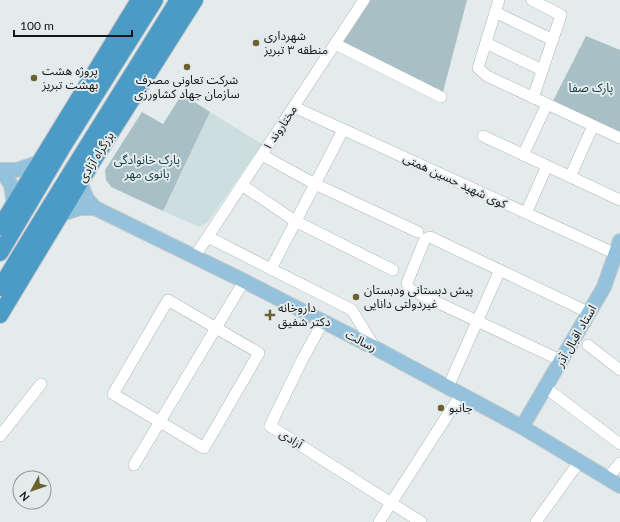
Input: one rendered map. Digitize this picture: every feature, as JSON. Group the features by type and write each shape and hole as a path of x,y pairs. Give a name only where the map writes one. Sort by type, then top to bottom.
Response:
{"highway":[{"path":"0,253 18,210 26,184 138,0"},
{"path":"0,227 18,210 64,145 155,0"},
{"name":"بزرگراه آزادی","path":"0,288 61,186 81,157 178,0"},
{"name":"بزرگراه آزادی","path":"0,315 80,182 195,0"},
{"path":"11,269 41,247"}],"main road":[{"path":"1,171 17,170 40,162"},
{"path":"1,171 11,185 18,210"},
{"path":"80,182 87,199 94,208"},
{"path":"62,214 80,208 94,208"},
{"name":"رسالت","path":"94,208 195,256 375,348 522,427 620,486"},
{"name":"استاد اقبال آذر","path":"522,427 604,287 620,241"}],"street":[{"name":"مختاروند ۱","path":"195,256 364,0"},
{"path":"499,0 478,68 487,76 620,138"},
{"path":"532,0 561,15 533,98"},
{"path":"495,12 553,40"},
{"path":"486,43 542,70"},
{"path":"335,44 441,97"},
{"path":"523,156 547,104"},
{"name":"کوی شهید حسین همتی","path":"294,107 616,254"},
{"path":"570,177 594,126"},
{"path":"271,269 343,130"},
{"path":"483,136 620,200"},
{"path":"262,155 315,184 418,232"},
{"path":"526,213 547,166"},
{"path":"242,186 296,221 393,270"},
{"path":"208,237 352,310 375,348"},
{"path":"562,361 476,322 409,289 407,283 425,239 430,237 590,313"},
{"path":"448,387 500,270"},
{"path":"134,465 244,281"},
{"path":"168,300 216,328 259,353 204,448 113,394 168,300"},
{"name":"آزادی","path":"323,322 302,360 270,426 392,502"},
{"path":"588,345 620,370"},
{"path":"0,436 41,384"},
{"path":"546,388 620,444"},
{"path":"378,522 461,394"},
{"path":"536,522 579,462"},
{"path":"608,479 620,463"},
{"path":"392,502 421,522"}],"shaded area":[{"path":"210,112 262,144 208,222 199,227 163,211"}],"green space":[{"path":"371,0 467,0 443,92 342,41"},
{"name":"پارک صفا","path":"586,36 620,50 620,134 553,101"},
{"name":"پارک خانوادگی بانوی مهر","path":"182,94 210,112 163,211 111,187 106,180 105,170 142,112 163,124"}],"place":[{"name":"شهرداری منطقه ۳ تبریز","path":"256,43"},
{"name":"شرکت تعاونی مصرف سازمان جهاد کشاورزی","path":"187,67"},
{"name":"پروژه هشت بهشت تبریز","path":"34,78"},
{"name":"پیش دبستانی ودبستان غیردولتی دانایی","path":"356,297"},
{"name":"داروخانه دکتر شفیق","path":"270,315"},
{"name":"جانبو","path":"441,408"}]}
